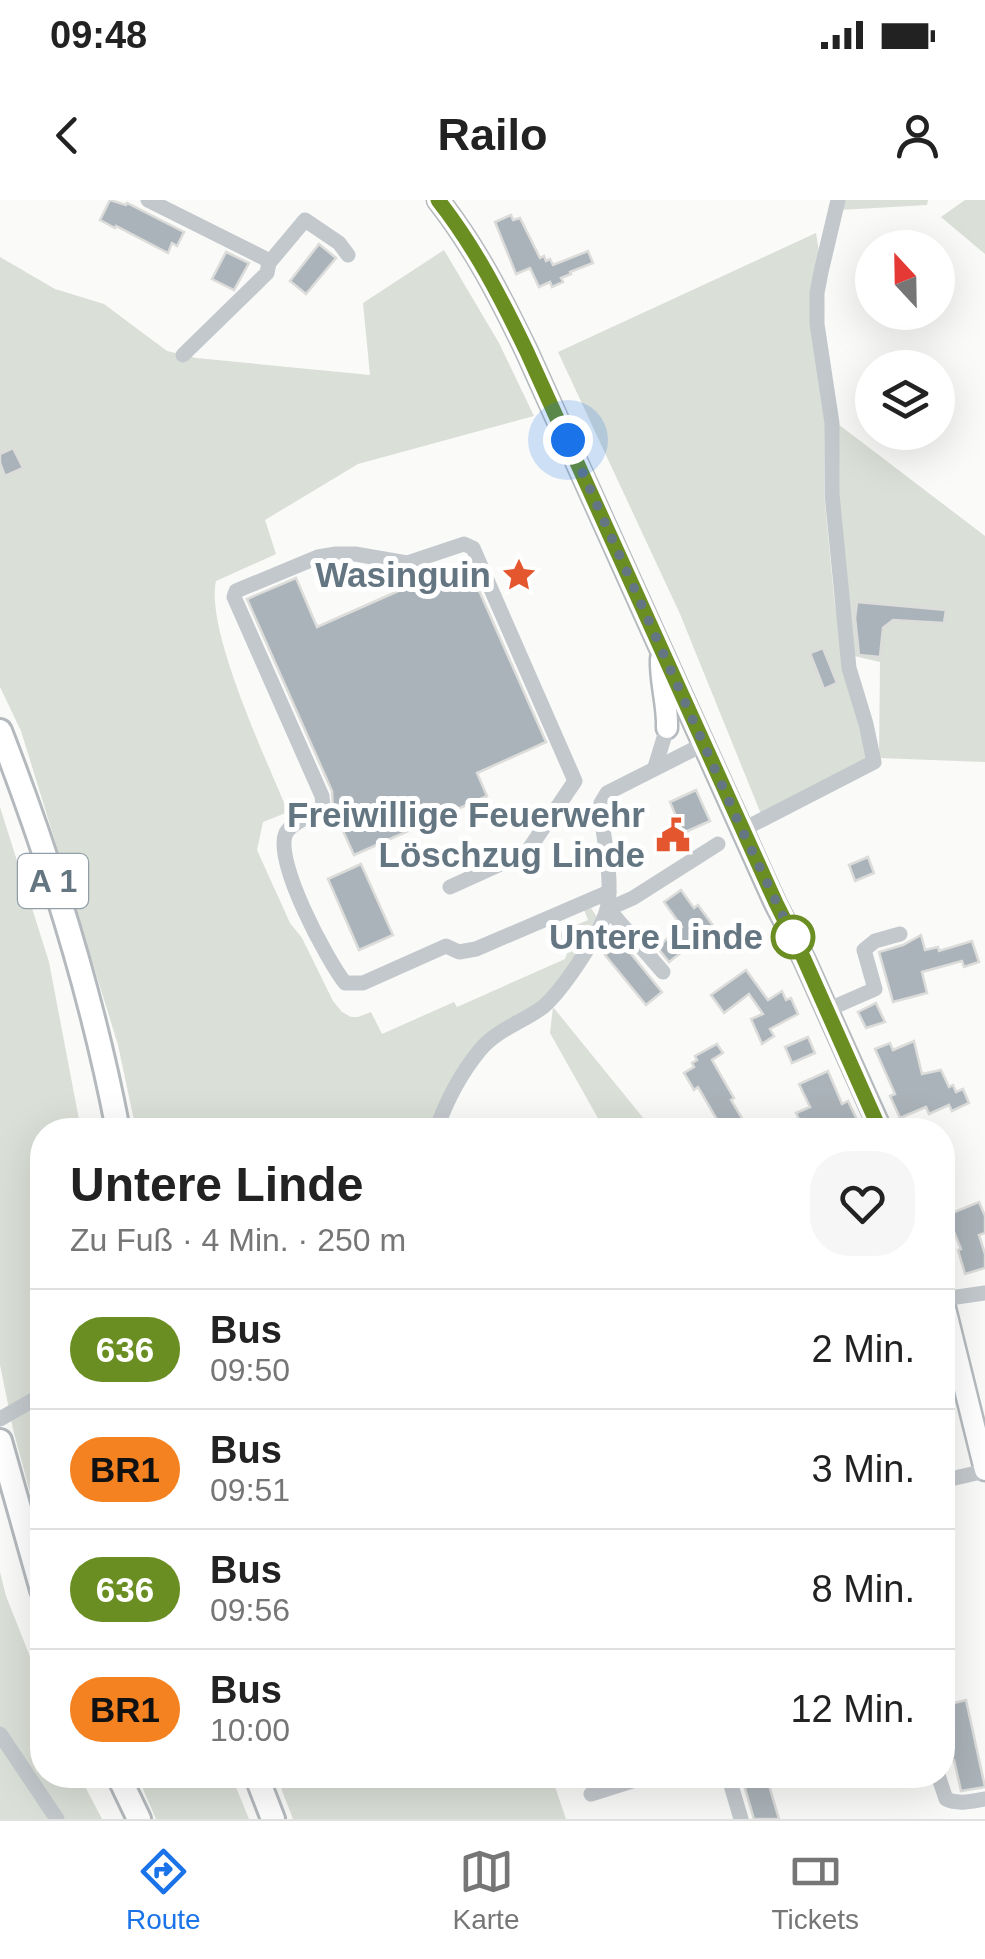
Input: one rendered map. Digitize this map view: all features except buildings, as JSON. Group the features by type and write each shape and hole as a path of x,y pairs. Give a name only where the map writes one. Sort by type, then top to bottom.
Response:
{"highway":[{"name":"A 1","path":"0,731 72,945 115,1118"},
{"path":"0,1441 30,1547"},
{"path":"124,1788 140,1819"},
{"path":"261,1788 273,1819"}],"main road":[{"path":"438,200 475,252 504,304 875,1118"},
{"path":"661,647 660,680 667,728"},
{"path":"955,1341 982,1438 985,1470"}],"street":[{"path":"148,200 269,263"},
{"path":"742,830 874,762 849,668 832,494 832,423 817,324 820,272 838,200"},
{"path":"183,355 267,273 269,263 306,220 348,254"},
{"path":"450,886 527,852 575,780 473,548 464,544 407,563 355,554 318,557 236,591 234,597 322,796 323,805 317,813 296,822 286,833 284,846 300,904 345,984 364,983 446,946 459,952 476,949 608,901 633,898 718,844"},
{"path":"655,767 667,728"},
{"path":"440,1118 480,1050 490,1039 554,997 598,932 608,901 601,803 607,793 704,744"},
{"path":"608,901 663,972"},
{"path":"827,1010 875,989 864,950 875,941 900,934"},
{"path":"955,1297 985,1293"},
{"path":"0,1418 30,1402"},
{"path":"955,1478 985,1470"},
{"path":"0,1734 30,1779"},
{"path":"36,1788 57,1819"},
{"path":"590,1794 610,1788"},
{"path":"732,1788 741,1819"},
{"path":"942,1788 946,1799 953,1802 985,1798"}],"shaded area":[{"path":"843,200 928,200 927,205 840,210"},
{"path":"965,200 985,200 985,254 941,217"},
{"path":"816,233 825,424 824,492 834,597 845,671 868,762 761,814 680,614 558,352"},
{"path":"444,250 499,343 534,416 358,464 265,520 276,554 216,581 215,603 228,662 288,812 263,822 257,850 290,923 302,938 333,1001 351,1017 371,1012 382,1034 454,1002 457,1007 565,959 567,954 558,933 588,920 584,910 591,908 597,917 566,972 546,996 446,1090 433,1118 133,1118 118,1045 21,731 0,687 0,257 55,289 104,304 167,351 196,358 370,375 363,303"},
{"path":"838,424 855,437 855,450 872,450 985,536 985,762 879,758 880,662 850,655 838,495"},
{"path":"0,807 49,962 79,1118 30,1118 30,1492 0,1365"},
{"path":"553,1007 643,1118 598,1118 550,1033"},
{"path":"0,1572 30,1657 30,1788 86,1788 102,1819 0,1819"},
{"path":"143,1788 236,1788 249,1819 156,1819"},
{"path":"281,1788 555,1788 566,1819 293,1819"}],"bus line":[{"name":"636","path":"438,200 488,274 527,352 875,1118"}],"place":[{"name":"Wasinguin","path":"519,575"},
{"name":"Freiwillige Feuerwehr Löschzug Linde","path":"673,835"},
{"name":"Untere Linde","path":"793,937"}],"route":[{"path":"568,440 793,937"}]}
